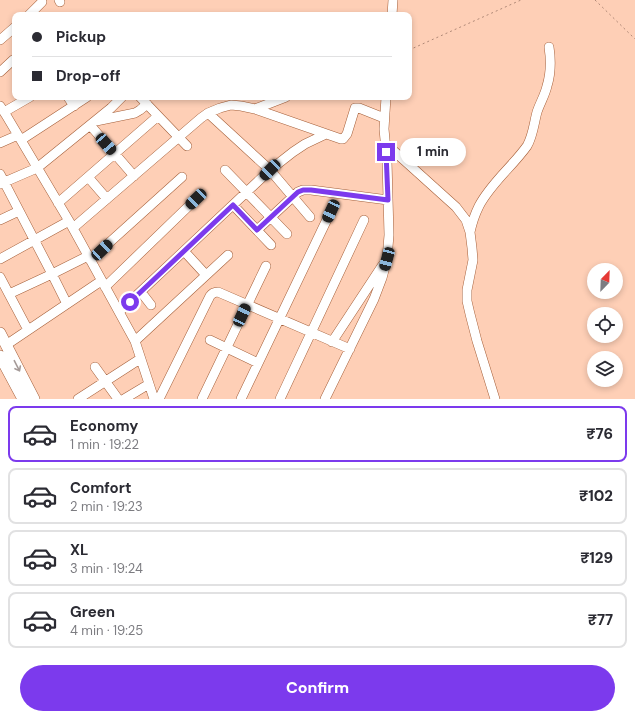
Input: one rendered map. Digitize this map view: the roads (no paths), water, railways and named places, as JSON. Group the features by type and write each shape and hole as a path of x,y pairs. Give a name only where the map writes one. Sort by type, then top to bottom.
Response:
{"main road":[{"path":"0,333 34,399"},
{"path":"1,360 19,398"}],"street":[{"path":"392,12 393,0"},
{"path":"33,12 42,2"},
{"path":"0,40 12,30"},
{"path":"470,232 476,213 484,198 530,140 538,110 547,87 551,58 549,47"},
{"path":"0,72 12,61"},
{"path":"23,100 2,109 71,225 135,341 154,399"},
{"path":"70,100 74,106"},
{"path":"0,143 20,138 83,100"},
{"path":"67,304 19,211 1,180 37,168 119,100"},
{"path":"143,100 186,146"},
{"path":"255,109 278,100"},
{"path":"325,399 374,299 387,259 389,235 384,118 386,100"},
{"path":"0,259 34,240 71,225 106,199 208,113 220,108 230,101 343,139 347,134 355,108 360,108 384,118"},
{"path":"92,123 135,113 147,104"},
{"path":"208,113 270,170 310,217"},
{"path":"58,203 158,116"},
{"path":"92,123 115,154 134,176"},
{"path":"118,312 270,170 305,144 326,134"},
{"path":"385,143 456,207 466,220 470,232 473,260 467,290 467,301 477,341 495,399"},
{"path":"226,170 287,234"},
{"path":"88,177 106,199"},
{"path":"9,294 89,258 182,177"},
{"path":"257,230 293,196 303,190 388,200"},
{"path":"6,345 67,304 103,284 196,199"},
{"path":"233,205 270,245"},
{"path":"0,220 19,211"},
{"path":"241,399 331,211"},
{"path":"280,399 364,220"},
{"path":"184,251 206,275"},
{"path":"135,341 228,255"},
{"path":"332,342 387,259"},
{"path":"203,399 266,266"},
{"path":"0,277 28,330"},
{"path":"141,292 151,304"},
{"path":"159,399 212,293 218,292 350,349"},
{"path":"210,340 258,363"},
{"path":"78,399 140,359"},
{"path":"95,367 118,399"},
{"path":"124,399 149,384"}]}
